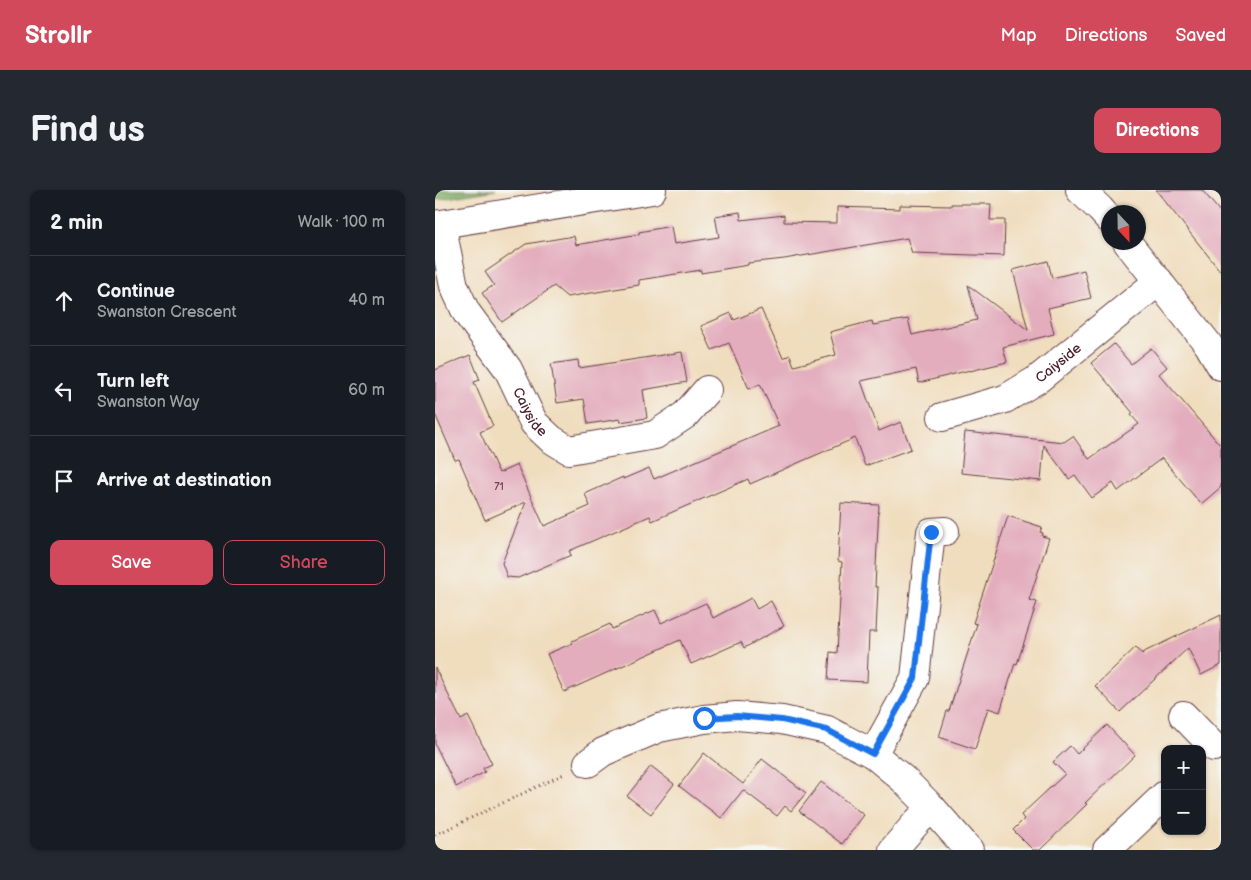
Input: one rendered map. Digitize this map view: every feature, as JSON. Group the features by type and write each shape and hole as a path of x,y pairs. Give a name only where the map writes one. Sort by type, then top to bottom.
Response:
{"street":[{"name":"Caiyside","path":"652,190 438,225 454,286 465,312 508,369 534,423 551,439 569,450 655,435 685,416 707,390"},
{"path":"1080,190 1101,210"},
{"path":"1134,250 1207,344 1221,366"},
{"name":"Caiyside","path":"942,417 1005,398 1038,379 1159,281"},
{"path":"873,754 915,678 931,532 945,531"},
{"path":"1183,715 1212,754"},
{"path":"594,749 659,728 704,718 737,716 782,720 827,730 873,754 903,779 969,850"},
{"path":"1107,850 1161,799"},
{"path":"893,850 932,808"}],"path":[{"path":"435,835 594,749"}],"green space":[{"path":"435,190 496,190 435,200"}],"building":[{"path":"1156,190 1202,190 1221,213 1221,272"},
{"path":"951,204 991,204 990,220 1005,220 1004,256 912,253 907,238 784,259 748,263 748,265 701,273 701,270 639,280 639,285 567,297 554,286 502,322 482,293 494,285 485,272 526,244 574,236 576,245 639,234 639,232 671,226 674,244 719,237 715,216 740,212 741,220 784,215 784,222 837,223 837,207 900,209 900,205 951,206"},
{"path":"1048,261 1052,278 1084,270 1091,298 1048,308 1054,334 1003,347 1007,362 919,383 916,369 861,381 879,431 901,422 911,449 865,466 855,438 750,484 748,479 652,521 650,516 569,551 571,555 518,578 507,577 502,563 526,502 485,520 459,459 455,460 435,414 435,370 470,355 480,380 474,382 493,426 480,432 499,473 517,465 544,526 590,506 585,494 623,477 623,479 649,468 654,479 779,426 760,384 749,389 729,343 712,350 701,326 731,313 734,320 761,309 783,358 790,355 794,366 836,355 830,332 872,321 873,325 908,319 912,335 977,320 968,285 1028,330 1013,270"},
{"path":"1114,344 1131,364 1151,348 1167,367 1159,374 1221,446 1221,487 1201,504 1162,458 1118,491 1113,483 1092,498 1075,475 1069,479 1044,445 1041,481 961,473 965,432 1064,442 1073,436 1089,459 1139,424 1131,415 1133,413 1091,363"},
{"path":"682,352 687,382 643,390 647,418 620,422 620,419 588,424 584,399 557,403 551,364 578,360 579,368"},
{"path":"841,503 879,505 875,587 878,587 876,632 869,632 867,682 828,680 830,652 837,653 842,562 838,561"},
{"path":"1008,516 1042,527 1040,532 1043,533 1042,536 1049,538 1029,600 1037,602 1017,664 1015,663 1000,712 988,708 975,749 939,737 977,624 973,623"},
{"path":"751,598 757,609 771,601 784,626 744,648 741,642 691,664 680,640 564,692 547,654 610,624 612,629 655,610 661,623 706,603 713,618"},
{"path":"1221,615 1221,665 1201,675 1188,648 1120,712 1095,686 1136,647 1142,654"},
{"path":"435,668 461,720 468,716 492,764 483,768 485,772 456,787 435,744"},
{"path":"1107,725 1135,755 1040,850 1033,850 1013,830 1024,819 1021,815 1065,774 1053,762 1070,746 1077,754"},
{"path":"704,753 743,784 762,759 806,793 791,811 785,806 777,816 743,790 721,818 679,786"},
{"path":"651,766 674,784 651,814 627,796"},
{"path":"821,782 864,815 842,844 799,811"}],"route":[{"path":"704,718 737,716 782,720 827,730 873,754 915,678 931,532"}]}
